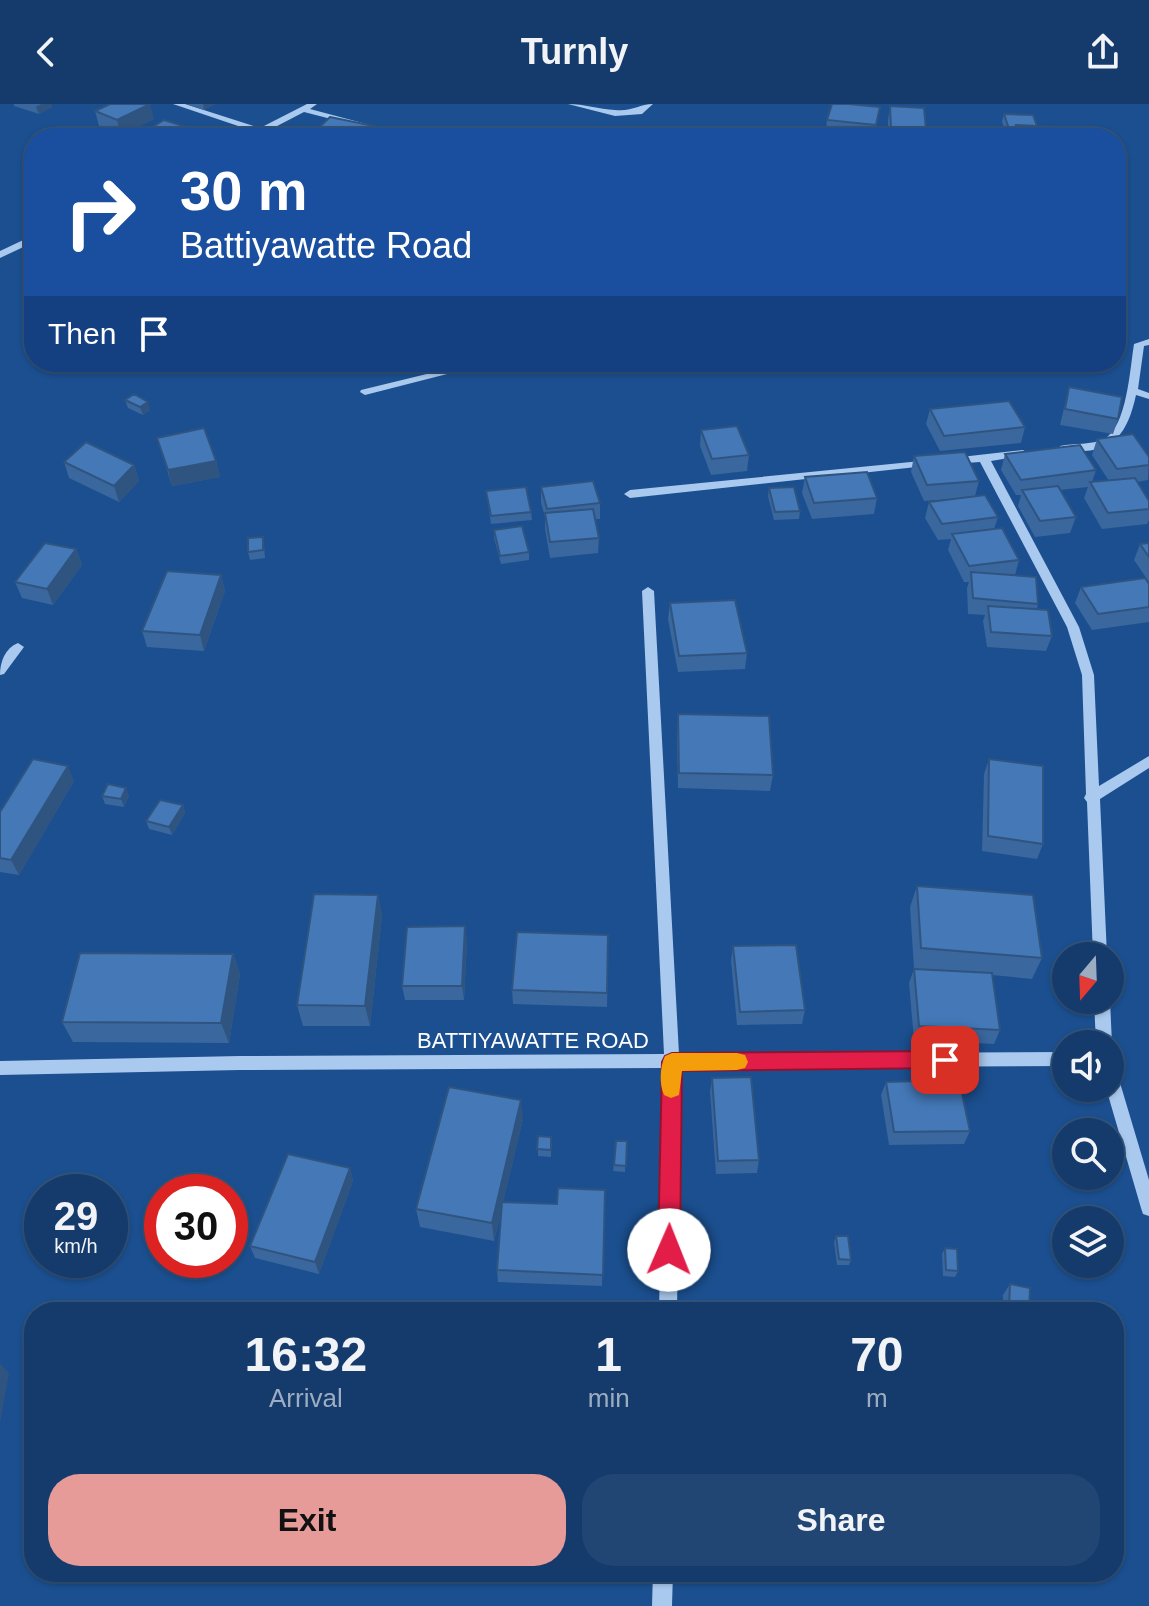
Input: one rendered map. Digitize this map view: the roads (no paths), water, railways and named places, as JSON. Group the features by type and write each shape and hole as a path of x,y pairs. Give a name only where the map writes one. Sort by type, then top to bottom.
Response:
{"street":[{"path":"177,104 252,128"},
{"path":"572,104 615,113 639,112 649,104"},
{"path":"267,128 310,107 381,128"},
{"path":"0,255 24,243"},
{"path":"1046,450 1108,442 1119,435 1126,421 1139,344 1149,342"},
{"path":"365,392 448,372"},
{"path":"1131,390 1149,396"},
{"path":"630,494 1031,452"},
{"path":"984,458 1073,627 1088,675 1099,942"},
{"path":"648,591 672,1062 668,1302"},
{"path":"0,671 18,647"},
{"path":"1091,798 1149,761"},
{"name":"BATTIYAWATTE ROAD","path":"0,1068 240,1063 1052,1059"},
{"path":"1118,1102 1149,1208"},
{"path":"662,1606 663,1582"}]}
